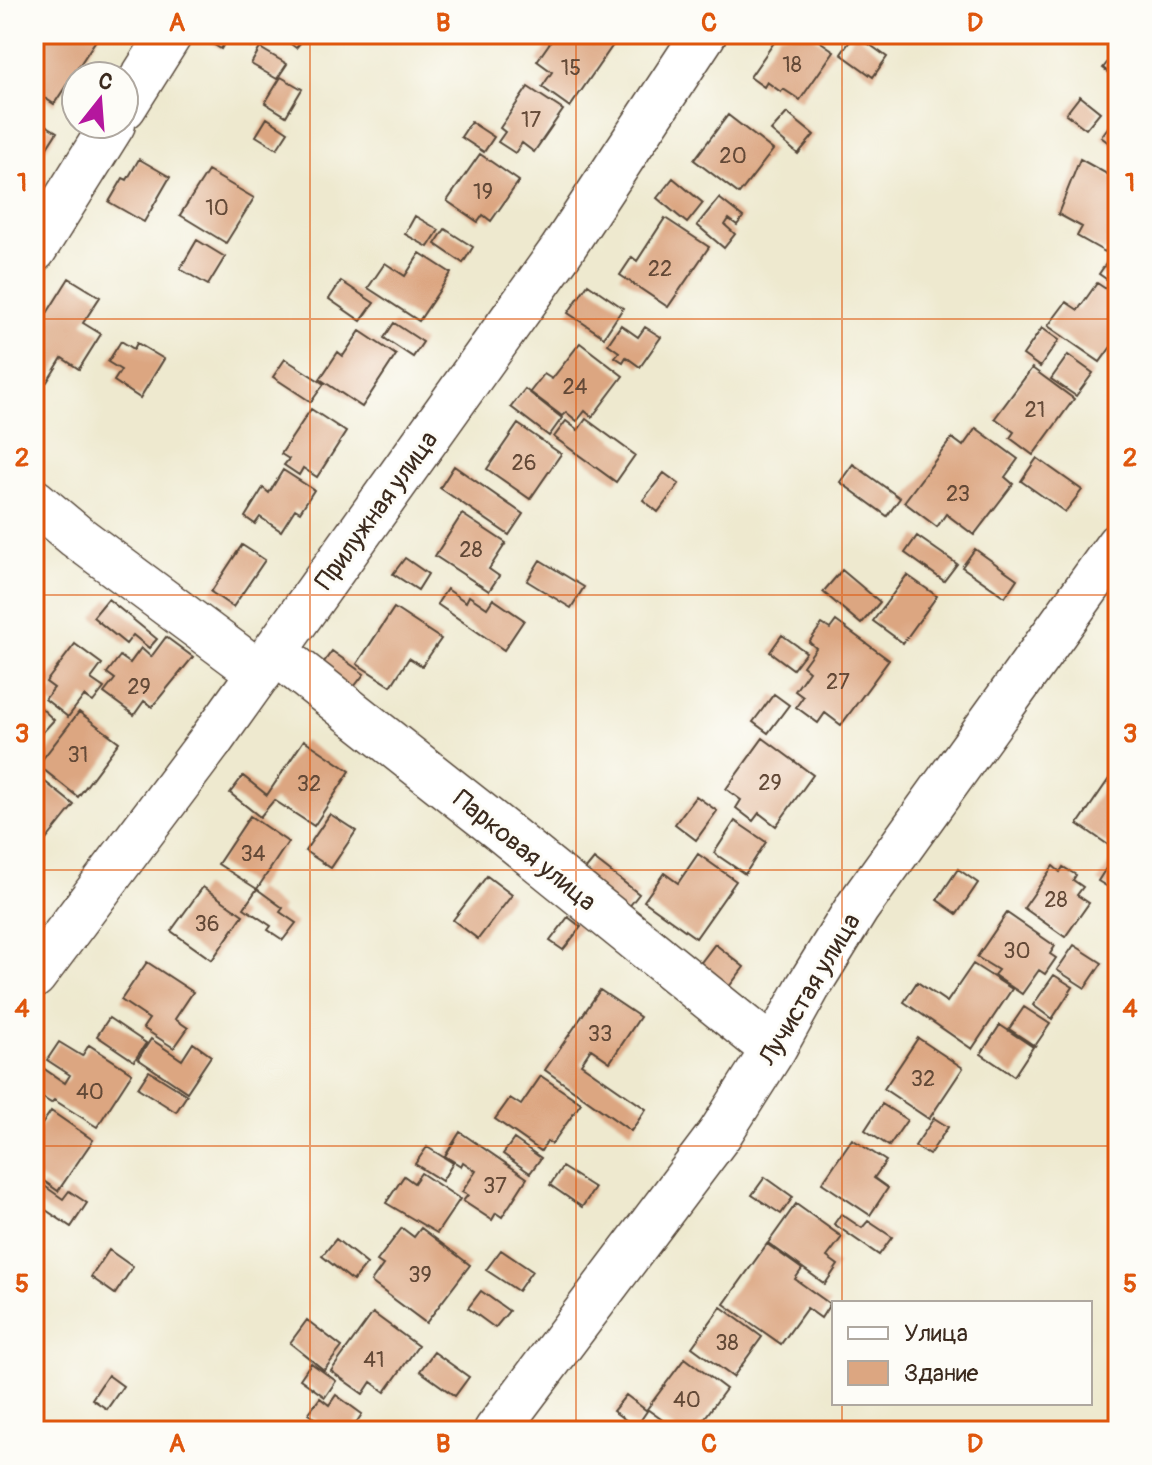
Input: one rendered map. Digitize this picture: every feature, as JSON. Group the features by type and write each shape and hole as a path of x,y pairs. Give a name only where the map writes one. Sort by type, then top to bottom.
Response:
{"street":[{"path":"140,82 170,34"},
{"name":"Прилужная улица","path":"34,976 268,663 561,251 704,34"},
{"path":"34,250 103,140"},
{"name":"Парковая улица","path":"34,501 76,536 268,663 501,830 773,1050"},
{"name":"Лучистая улица","path":"496,1431 719,1135 857,908 1118,545"}],"building":[{"path":"34,34 100,34 83,60 60,60 60,95 54,104 34,91"},
{"path":"197,34 230,34 221,49"},
{"path":"230,34 259,34 251,47"},
{"path":"278,34 308,34 296,48"},
{"path":"556,34 597,34 613,45 570,107 542,87 552,72 537,61"},
{"path":"780,34 809,34 834,51 800,100 767,82 764,87 750,77"},
{"path":"855,34 887,57 873,77 841,54"},
{"path":"260,48 287,64 277,79 251,64"},
{"path":"1118,49 1118,79 1103,68"},
{"path":"281,77 302,89 286,116 265,103"},
{"path":"528,87 563,110 534,152 522,143 515,153 498,142 505,132 500,128"},
{"path":"1080,96 1100,112 1086,129 1066,114"},
{"path":"787,113 814,135 798,154 771,131"},
{"path":"728,115 773,150 739,194 694,160"},
{"path":"34,118 57,132 41,157 34,152"},
{"path":"267,118 288,132 277,149 256,136"},
{"path":"471,122 494,137 484,152 461,137"},
{"path":"1112,122 1118,127 1118,150 1101,137"},
{"path":"480,154 519,181 491,221 483,215 478,222 447,201"},
{"path":"139,159 170,177 144,222 109,202"},
{"path":"1080,159 1118,180 1118,229 1105,252 1077,236 1082,227 1058,214"},
{"path":"208,171 254,198 226,243 180,215"},
{"path":"673,178 703,203 687,223 657,198"},
{"path":"719,198 743,217 737,225 729,219 725,225 735,234 724,248 697,225"},
{"path":"415,216 439,230 428,247 405,234"},
{"path":"665,218 709,247 668,307 620,275 632,257 637,261"},
{"path":"445,229 473,247 463,263 435,244"},
{"path":"197,240 225,257 208,285 180,269"},
{"path":"1118,246 1118,287 1099,274"},
{"path":"420,253 451,273 419,321 368,288 385,263 405,276"},
{"path":"69,278 100,297 83,323 101,334 79,369 62,358 47,382 34,374 34,334"},
{"path":"341,281 374,303 361,321 329,299"},
{"path":"1097,283 1118,297 1118,337 1100,362 1048,326 1066,302 1078,310"},
{"path":"588,284 623,308 604,337 568,313"},
{"path":"394,323 423,342 413,357 384,338"},
{"path":"621,325 638,337 645,327 661,337 640,367 626,357 623,362 615,357 619,352 608,344"},
{"path":"1042,328 1059,340 1040,367 1023,355"},
{"path":"360,331 396,355 362,407 320,379 338,352 343,356"},
{"path":"121,341 134,349 137,343 164,359 140,398 114,381 121,370 108,362"},
{"path":"580,343 623,376 592,417 585,411 577,421 566,412 562,416 530,392 544,374 552,379"},
{"path":"1068,355 1093,373 1076,396 1051,379"},
{"path":"285,359 324,384 311,402 273,377"},
{"path":"1032,368 1074,399 1033,455 1010,438 1014,432 995,418"},
{"path":"525,389 562,418 549,436 511,407"},
{"path":"311,409 346,432 317,477 303,468 299,475 284,465 289,459 281,454"},
{"path":"586,419 635,455 616,482 554,437 566,421 578,430"},
{"path":"518,424 561,454 530,499 487,469"},
{"path":"976,428 1018,459 1005,477 1013,484 974,535 946,514 937,527 904,502 952,438 963,446"},
{"path":"1037,458 1082,490 1065,512 1021,481"},
{"path":"853,464 900,498 887,516 840,482"},
{"path":"454,466 523,514 509,535 440,488"},
{"path":"283,470 314,490 300,512 295,509 281,531 260,517 255,524 245,517 263,488 269,493"},
{"path":"664,473 679,484 658,512 643,500"},
{"path":"462,514 506,543 489,569 499,576 489,591 435,556"},
{"path":"917,536 957,564 944,581 905,553"},
{"path":"242,545 265,560 233,607 211,592"},
{"path":"975,549 1017,579 1005,597 962,567"},
{"path":"405,558 428,574 418,590 393,574"},
{"path":"540,560 584,587 571,608 527,581"},
{"path":"842,570 880,602 861,624 823,592"},
{"path":"907,575 937,596 903,643 873,621"},
{"path":"447,589 466,602 469,596 487,608 493,599 524,620 504,650 437,604"},
{"path":"108,599 157,639 149,648 133,635 126,644 93,617"},
{"path":"394,608 441,639 422,666 409,658 391,686 357,664"},
{"path":"836,621 889,660 841,725 825,713 818,723 796,707 803,697 795,691 809,671 803,666 816,648 809,642 822,624 830,629"},
{"path":"782,635 806,652 793,669 770,652"},
{"path":"166,637 193,657 152,707 144,701 134,715 104,693 115,679 107,673 120,656 130,663 141,648 151,657"},
{"path":"75,644 102,664 91,679 104,688 93,702 84,696 68,717 45,699 54,688 46,682"},
{"path":"332,651 364,674 350,692 319,669"},
{"path":"774,694 789,705 768,733 753,722"},
{"path":"38,705 54,720 34,742 34,709"},
{"path":"79,712 119,742 78,797 38,765"},
{"path":"763,738 813,775 776,826 759,813 753,821 736,808 741,800 726,789"},
{"path":"304,740 350,771 314,826 274,800 260,817 230,793 243,776 267,795"},
{"path":"34,773 74,805 34,855"},
{"path":"1111,776 1118,781 1118,889 1116,892 1098,881 1117,851 1078,824"},
{"path":"696,796 717,811 696,840 675,824"},
{"path":"330,814 356,831 331,868 305,851"},
{"path":"250,816 288,842 257,889 218,864"},
{"path":"735,821 766,842 745,874 714,853"},
{"path":"698,854 736,881 696,938 644,901 664,873 678,883"},
{"path":"594,859 639,894 624,913 580,876"},
{"path":"1053,866 1060,872 1063,867 1076,875 1073,880 1083,887 1077,895 1089,903 1065,937 1024,908"},
{"path":"958,869 978,883 957,914 937,900"},
{"path":"487,876 512,895 478,939 453,920"},
{"path":"203,887 243,915 212,960 171,931"},
{"path":"257,889 283,908 280,912 296,923 283,940 268,930 271,926 244,908"},
{"path":"1007,913 1055,946 1050,954 1056,958 1045,974 1039,970 1022,994 994,975 998,970 977,957"},
{"path":"568,917 581,927 563,950 550,941"},
{"path":"715,944 744,967 728,988 699,965"},
{"path":"1074,945 1102,963 1085,988 1057,970"},
{"path":"147,962 193,992 175,1019 188,1028 174,1048 143,1028 149,1019 121,1000"},
{"path":"973,964 1012,989 972,1049 904,1002 917,982 947,1002"},
{"path":"1054,975 1073,987 1052,1019 1033,1005"},
{"path":"600,990 640,1017 610,1062 591,1049 581,1064 646,1109 631,1131 545,1070"},
{"path":"1024,1007 1050,1024 1035,1046 1009,1029"},
{"path":"109,1018 146,1043 134,1061 97,1036"},
{"path":"1000,1025 1033,1047 1014,1076 981,1054"},
{"path":"918,1038 963,1068 929,1119 884,1089"},
{"path":"151,1039 182,1060 193,1043 211,1056 187,1092 138,1059"},
{"path":"59,1042 82,1056 89,1045 132,1073 97,1127 54,1100 51,1103 34,1092 34,1062 65,1083 70,1075 47,1060"},
{"path":"149,1071 187,1095 176,1112 138,1088"},
{"path":"541,1076 581,1103 552,1144 547,1141 541,1151 495,1119 510,1098 521,1105"},
{"path":"882,1104 907,1120 889,1146 865,1130"},
{"path":"51,1111 93,1140 58,1191 34,1174 34,1136"},
{"path":"934,1118 948,1127 929,1155 915,1146"},
{"path":"460,1132 527,1178 502,1217 496,1213 492,1220 463,1201 468,1195 462,1192 476,1171 463,1162 461,1166 445,1156"},
{"path":"514,1139 541,1158 530,1173 503,1154"},
{"path":"852,1139 886,1161 874,1178 888,1188 870,1215 822,1183"},
{"path":"427,1147 453,1163 442,1181 415,1164"},
{"path":"562,1167 595,1188 582,1207 550,1185"},
{"path":"421,1173 460,1199 437,1233 386,1203 404,1176 414,1183"},
{"path":"765,1177 793,1197 781,1214 752,1195"},
{"path":"43,1185 63,1199 69,1191 87,1203 71,1227 34,1202"},
{"path":"796,1204 842,1237 827,1257 838,1265 825,1284 768,1243"},
{"path":"841,1214 862,1228 868,1221 892,1237 879,1255 834,1224"},
{"path":"402,1228 414,1237 421,1228 470,1265 426,1323 371,1282 383,1265 377,1261"},
{"path":"336,1239 367,1264 353,1281 322,1256"},
{"path":"767,1244 802,1269 795,1279 830,1304 821,1318 807,1308 781,1344 724,1304"},
{"path":"109,1250 133,1267 115,1294 91,1277"},
{"path":"501,1250 532,1271 518,1291 486,1270"},
{"path":"481,1291 509,1311 495,1328 468,1308"},
{"path":"721,1307 762,1337 733,1377 692,1347"},
{"path":"373,1313 418,1346 385,1392 371,1382 363,1394 331,1371"},
{"path":"307,1320 342,1347 324,1370 290,1343"},
{"path":"434,1352 469,1377 455,1396 420,1371"},
{"path":"685,1358 726,1389 695,1431 678,1431 647,1409"},
{"path":"311,1363 336,1381 325,1397 300,1379"},
{"path":"108,1375 123,1386 107,1409 92,1399"},
{"path":"336,1395 362,1414 356,1423 363,1428 361,1431 309,1431 317,1420 308,1414 320,1398 329,1405"},
{"path":"626,1395 647,1411 636,1427 613,1411"}]}
